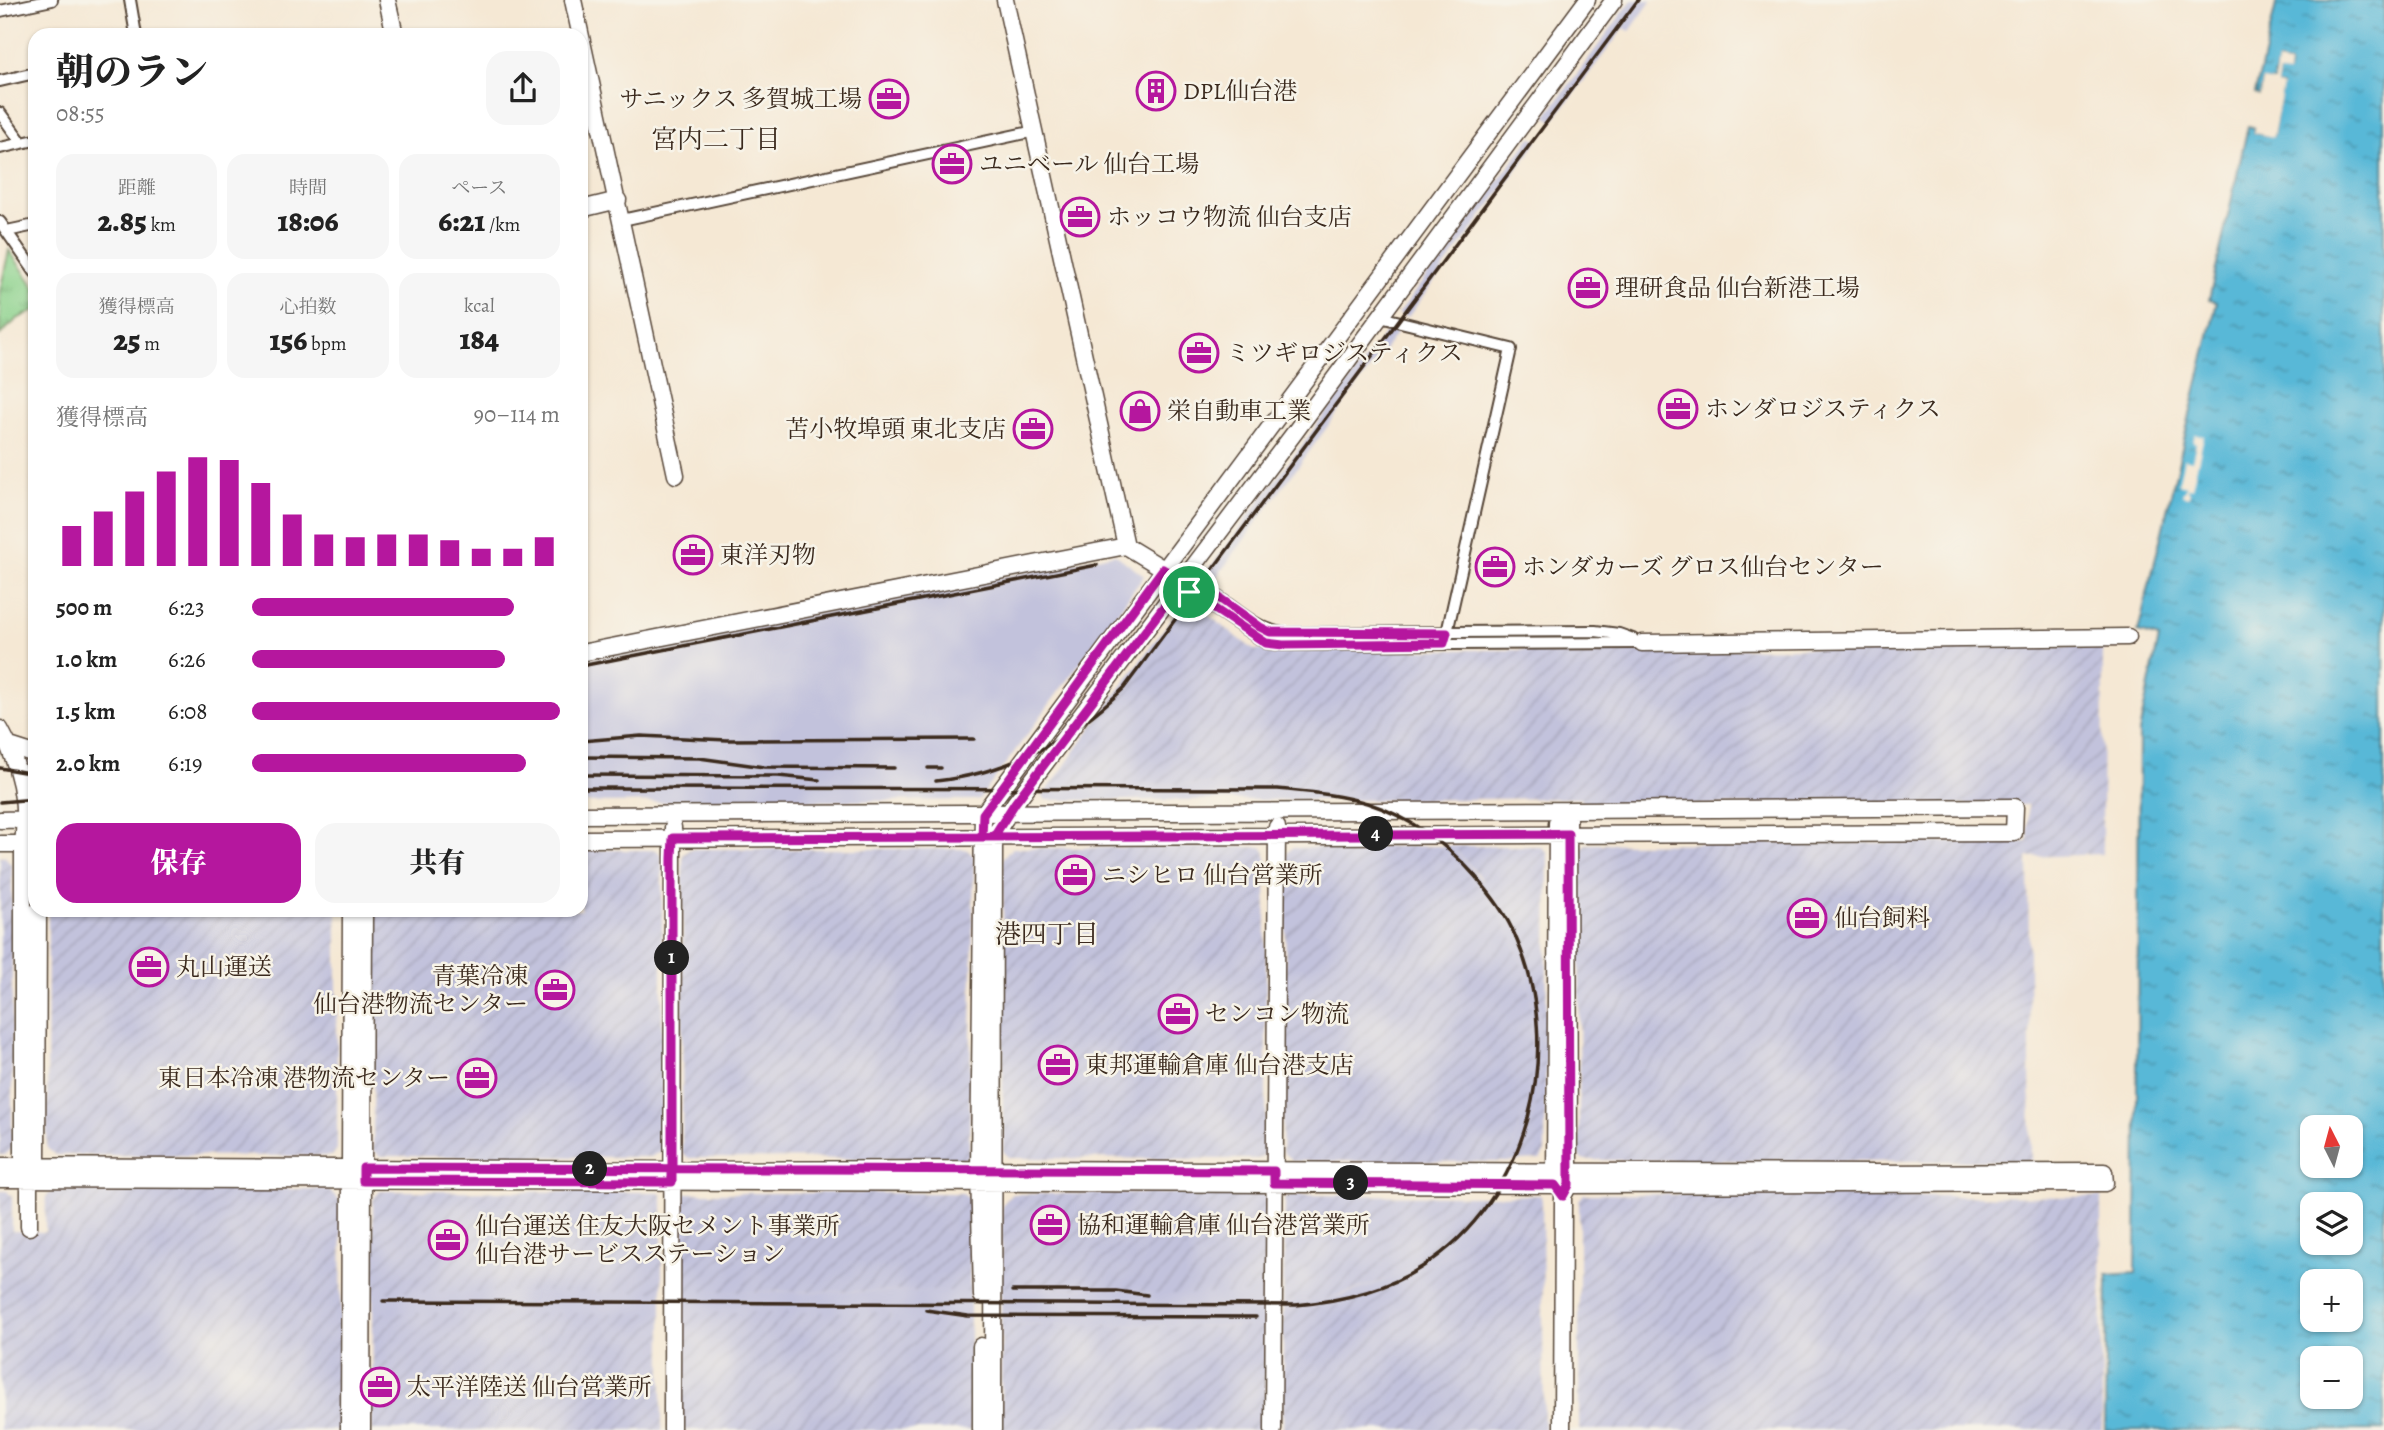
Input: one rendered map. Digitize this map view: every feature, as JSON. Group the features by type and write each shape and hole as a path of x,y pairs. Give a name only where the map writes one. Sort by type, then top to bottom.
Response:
{"street":[{"path":"0,12 52,0"},
{"path":"130,0 135,28"},
{"path":"387,0 393,28"},
{"path":"573,0 579,28"},
{"path":"1005,0 1126,546"},
{"path":"981,1430 987,1176 988,837 983,814 1587,0"},
{"path":"988,837 1183,581 1614,0"},
{"path":"588,67 676,475"},
{"path":"0,81 28,75"},
{"path":"1521,91 1537,102"},
{"path":"0,113 22,143"},
{"path":"622,220 1035,131"},
{"path":"0,148 28,142"},
{"path":"588,207 618,200"},
{"path":"3,227 28,225"},
{"path":"3,227 28,262"},
{"path":"1380,317 1511,349 1446,638"},
{"path":"588,652 1126,546 1183,581 1201,585 1270,632 1446,638 1595,631 1619,634 1642,643 2128,637"},
{"path":"0,729 10,746 28,808"},
{"path":"10,746 28,752"},
{"path":"588,815 2015,807 2014,833 588,839"},
{"path":"1562,810 1562,1430"},
{"path":"1273,1430 1277,812"},
{"path":"672,1430 673,814"},
{"path":"0,820 28,819"},
{"path":"0,844 28,842"},
{"path":"30,1170 31,917"},
{"path":"29,1227 38,917"},
{"path":"351,917 362,1430"},
{"path":"349,1430 364,917"},
{"path":"0,1166 30,1170 357,1174 1274,1177 1562,1182 2105,1183 2104,1172 1562,1182"},
{"path":"0,1179 30,1170"},
{"path":"987,1176 993,1430"}],"shaded area":[{"path":"1632,0 1652,0 1630,31 1624,28 1553,121 1546,116"},
{"path":"1531,137 1538,141 1408,317 1398,314"},
{"path":"1389,328 1398,331 1210,586 1200,581"},
{"path":"1115,554 1144,576 979,800 588,803 588,659"},
{"path":"1186,599 1194,604 1135,681 1104,710"},
{"path":"1194,604 1254,650 2103,646 2102,854 2028,857 2031,1161 1582,1160 1579,1155 1580,851 1586,844 2028,842 2028,805 1582,805 1581,798 1375,800 1338,789 1294,785 1052,784 1104,710 1135,681"},
{"path":"28,760 28,782 22,762"},
{"path":"1052,784 1294,785 1338,789 1375,800 1046,800 1043,796"},
{"path":"1439,846 1480,887 1495,908 1512,937 1528,982 1532,1070 1527,1101 1508,1162 1293,1161 1282,1152 1287,853 1292,848"},
{"path":"1439,846 1452,846 1501,903 1519,936 1535,980 1542,1045 1537,1100 1518,1161 1508,1162 1527,1101 1532,1070 1528,982 1512,937 1495,908 1480,887"},
{"path":"1452,846 1541,846 1548,853 1545,1152 1540,1160 1518,1161 1537,1100 1542,1045 1535,980 1481,878"},
{"path":"1262,847 1266,853 1266,1153 1258,1159 1010,1158 1003,1151 1003,858 1012,848"},
{"path":"690,849 966,849 974,856 969,1156 965,1159 689,1158 682,1153 683,855"},
{"path":"588,850 657,850 662,857 662,1150 651,1157 380,1156 373,1150 374,917 588,917"},
{"path":"5,856 12,866 12,1148 5,1155 0,1155 0,857"},
{"path":"48,917 337,917 337,1149 332,1156 55,1155 47,1148"},
{"path":"327,1189 342,1202 340,1430 0,1430 0,1191 7,1191 12,1197 12,1231 45,1232 46,1197 53,1190"},
{"path":"380,1191 657,1192 662,1195 662,1292 373,1292 373,1199"},
{"path":"963,1193 969,1198 970,1291 681,1292 684,1195"},
{"path":"1262,1193 1266,1197 1265,1294 1153,1294 1118,1289 1001,1288 1002,1205 1012,1194"},
{"path":"1584,1194 2101,1197 2102,1430 1579,1430 1579,1200"},
{"path":"1290,1195 1487,1196 1444,1243 1424,1259 1388,1279 1327,1299 1283,1302 1285,1198"},
{"path":"1540,1195 1544,1430 1283,1430 1283,1309 1343,1304 1433,1264 1472,1232 1499,1196"},
{"path":"1487,1196 1499,1196 1472,1232 1433,1264 1393,1287 1343,1304 1283,1309 1283,1302 1327,1299 1388,1279 1444,1243"},
{"path":"1001,1288 1116,1289 1153,1294 1265,1294 1265,1327 1001,1324"},
{"path":"970,1291 970,1323 891,1323 890,1312 681,1312 681,1292"},
{"path":"373,1292 662,1292 662,1313 373,1313"},
{"path":"681,1312 890,1312 891,1323 970,1323 971,1430 681,1430"},
{"path":"373,1313 662,1313 662,1430 372,1430"},
{"path":"1001,1324 1265,1327 1265,1430 1001,1430"}],"green space":[{"path":"9,250 28,278 28,314 17,319 0,335 0,291"}],"water":[{"path":"2277,0 2384,0 2384,1430 2105,1430 2107,1275 2136,1273 2139,732 2159,638 2138,632 2217,302 2209,300 2248,126 2254,128 2253,133 2273,136 2282,86 2276,85 2279,72 2288,73 2289,64 2278,62 2273,82 2263,81 2260,95 2255,94"}],"pier":[{"path":"2277,62 2289,64 2288,74 2279,73 2277,85 2283,86 2273,137 2253,133 2255,124 2257,130 2270,133 2279,89 2266,84 2263,97 2259,99 2263,80 2274,82"},
{"path":"2195,434 2204,436 2192,488 2188,487 2187,491 2190,491 2189,497 2182,495 2186,486 2178,484 2184,459 2192,461"}],"railway":[{"path":"936,781 989,770 1038,751 1082,723 1124,688 1638,0"},
{"path":"588,665 1097,565"},
{"path":"588,740 641,736 727,740 974,739"},
{"path":"588,757 699,758 764,767 894,768"},
{"path":"0,768 28,773"},
{"path":"928,768 941,768"},
{"path":"588,775 778,776 819,780"},
{"path":"383,1301 1313,1303 1377,1289 1422,1267 1459,1238 1488,1203 1512,1163 1528,1120 1536,1074 1537,1028 1531,982 1508,921 1481,883 1439,842 1397,815 1345,797 1278,789 588,788"},
{"path":"0,802 28,800"},
{"path":"1012,1291 1116,1291 1147,1295"},
{"path":"926,1310 968,1316 1256,1317"}],"place":[{"name":"DPL仙台港","path":"1156,91"},
{"name":"サニックス 多賀城工場","path":"889,99"},
{"name":"ユニベール 仙台工場","path":"952,164"},
{"name":"ホッコウ物流 仙台支店","path":"1080,217"},
{"name":"理研食品 仙台新港工場","path":"1588,288"},
{"name":"ミツギロジスティクス","path":"1199,353"},
{"name":"ホンダロジスティクス","path":"1678,409"},
{"name":"栄自動車工業","path":"1140,411"},
{"name":"苫小牧埠頭 東北支店","path":"1033,429"},
{"name":"東洋刃物","path":"693,555"},
{"name":"ホンダカーズ グロス仙台センター","path":"1495,567"},
{"name":"ニシヒロ 仙台営業所","path":"1075,875"},
{"name":"仙台飼料","path":"1807,918"},
{"name":"丸山運送","path":"149,967"},
{"name":"青葉冷凍 仙台港物流センター","path":"555,990"},
{"name":"センコン物流","path":"1178,1014"},
{"name":"東邦運輸倉庫 仙台港支店","path":"1058,1065"},
{"name":"東日本冷凍 港物流センター","path":"477,1078"},
{"name":"協和運輸倉庫 仙台港営業所","path":"1050,1225"},
{"name":"仙台運送 住友大阪セメント事業所 仙台港サービスステーション","path":"448,1240"},
{"name":"太平洋陸送 仙台営業所","path":"380,1387"}],"district":[{"name":"宮内二丁目","path":"716,139"},
{"name":"港四丁目","path":"1047,934"}],"route":[{"path":"1189,592 1183,581 1015,803 994,836 982,837 673,838 672,858 672,1170 672,1182 363,1181 363,1168 672,1170 993,1169 1274,1171 1274,1183 1555,1185 1563,1196 1569,1185 1568,834 982,837 983,814 1163,569 1183,581 1201,585 1270,632 1447,633 1444,643 1266,643 1189,592"}]}
